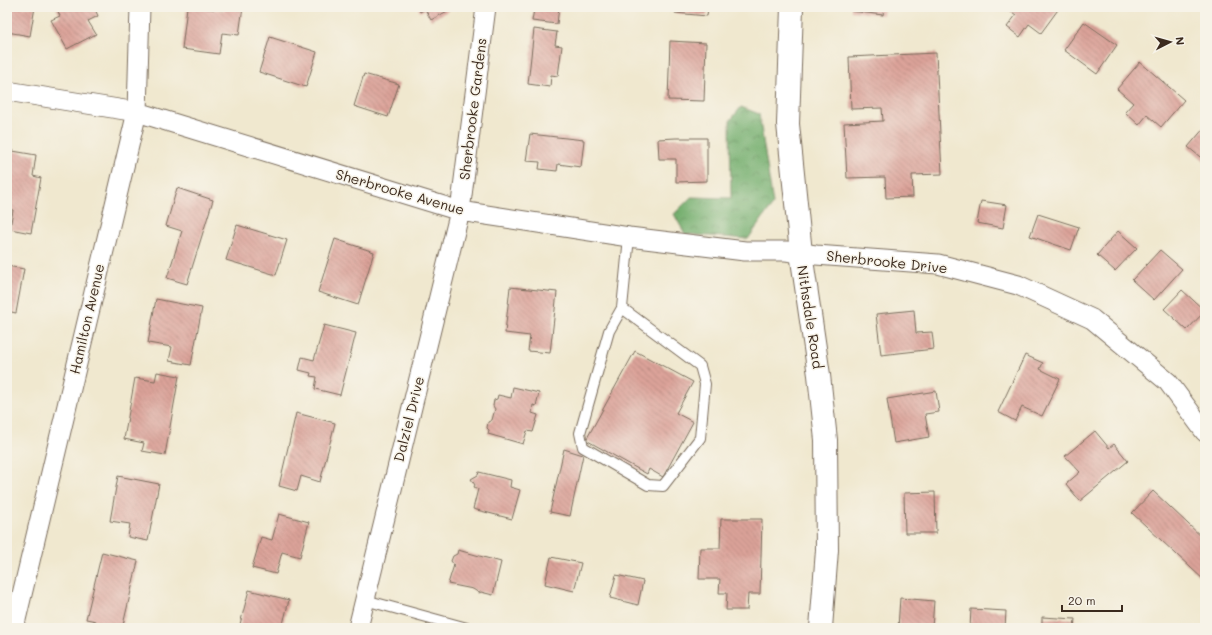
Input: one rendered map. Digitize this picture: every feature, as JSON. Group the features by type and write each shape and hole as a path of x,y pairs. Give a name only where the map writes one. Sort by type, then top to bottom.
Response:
{"street":[{"name":"Hamilton Avenue","path":"14,628 136,112 140,7"},
{"name":"Sherbrooke Gardens","path":"460,211 486,7"},
{"name":"Nithsdale Road","path":"792,7 788,124 800,253 819,375 826,440 827,550 821,628"},
{"name":"Sherbrooke Avenue","path":"7,91 136,112 460,211 629,237 745,251 786,251 800,253"},
{"name":"Dalziel Drive","path":"358,628 460,211"},
{"name":"Sherbrooke Drive","path":"800,253 938,264 1024,288 1092,319 1168,382 1205,432"}],"lane":[{"path":"622,308 700,366 704,384 700,438 663,486 648,486 583,447 580,433 609,331 622,308 629,237"},
{"path":"364,600 467,628"}],"green space":[{"path":"741,107 759,114 773,204 748,239 685,234 674,214 691,197 731,198 730,121"}],"building":[{"path":"7,7 35,7 30,36 7,32"},
{"path":"56,7 94,7 98,16 88,21 96,34 67,49 51,20 60,16"},
{"path":"187,7 224,10 224,7 243,7 239,35 222,33 219,54 182,49"},
{"path":"418,7 450,7 451,9 431,20 425,9 420,12"},
{"path":"523,7 559,7 557,24 532,21 534,9"},
{"path":"676,7 708,7 707,16 675,13"},
{"path":"851,7 884,7 883,15 851,11"},
{"path":"1005,7 1060,7 1041,33 1029,24 1020,37 1007,27 1016,15"},
{"path":"1084,22 1117,45 1097,74 1064,50"},
{"path":"534,29 557,32 555,45 562,46 558,76 551,75 550,87 528,84"},
{"path":"270,37 317,52 306,87 259,72"},
{"path":"670,41 706,43 704,101 668,100"},
{"path":"936,53 942,174 912,175 913,197 886,198 885,177 847,178 844,123 883,121 882,108 851,109 849,57"},
{"path":"1140,62 1184,100 1161,127 1147,115 1139,125 1125,112 1133,103 1117,89"},
{"path":"364,74 399,84 388,117 354,106"},
{"path":"1205,127 1205,161 1188,147"},
{"path":"530,134 584,140 581,167 558,164 557,171 539,169 540,162 526,161"},
{"path":"707,138 707,181 676,182 676,159 659,159 658,139"},
{"path":"7,150 36,155 33,176 41,178 31,233 10,229 13,210 7,209"},
{"path":"177,188 213,200 187,284 167,278 182,231 166,226"},
{"path":"981,201 1007,205 1003,228 977,223"},
{"path":"1038,214 1079,227 1071,250 1030,236"},
{"path":"237,225 287,240 276,275 226,260"},
{"path":"1118,231 1137,248 1115,271 1097,255"},
{"path":"335,239 374,252 358,305 318,292"},
{"path":"1160,250 1182,269 1154,300 1132,280"},
{"path":"7,266 24,269 16,313 7,311"},
{"path":"510,287 557,292 550,353 528,351 530,336 505,333"},
{"path":"1182,290 1205,311 1187,330 1164,309"},
{"path":"156,299 202,308 191,365 169,361 172,347 148,343"},
{"path":"914,310 916,333 932,332 934,349 881,355 876,314"},
{"path":"324,325 356,333 340,395 315,389 317,377 310,376 311,373 299,370 302,357 314,360"},
{"path":"635,351 693,382 676,413 693,422 663,477 649,469 647,474 586,440"},
{"path":"1025,355 1043,363 1040,369 1060,379 1042,416 1022,407 1015,421 998,412"},
{"path":"157,372 179,376 165,455 142,451 144,443 124,439 135,378 155,381"},
{"path":"513,387 539,393 536,406 533,405 532,413 538,415 533,432 527,431 523,444 488,434 488,422 492,420 495,409 493,406 494,400 497,399 498,395 511,398"},
{"path":"936,391 939,412 925,414 929,437 894,443 887,399"},
{"path":"296,413 335,423 320,482 301,476 297,491 279,486"},
{"path":"1095,431 1109,448 1114,444 1128,461 1080,501 1066,484 1080,472 1065,456"},
{"path":"564,449 583,455 570,516 550,512"},
{"path":"479,472 511,480 510,487 520,490 512,519 473,509 478,489 474,487 475,485 471,479 478,475"},
{"path":"118,476 159,484 148,541 128,537 130,524 110,521"},
{"path":"1153,491 1205,540 1205,581 1132,513"},
{"path":"935,492 936,533 905,533 904,493"},
{"path":"279,514 309,522 300,557 282,552 276,574 252,568 261,537 272,540"},
{"path":"721,519 762,519 760,594 748,594 747,610 726,610 727,593 719,593 720,579 699,579 700,548 720,548"},
{"path":"458,550 501,562 493,595 481,592 479,593 473,589 448,584 454,565 451,561 453,556 457,554"},
{"path":"102,552 138,561 123,625 135,628 95,628 96,621 86,619"},
{"path":"551,557 581,563 574,591 545,584"},
{"path":"616,575 643,581 638,605 610,598"},
{"path":"249,590 289,600 282,628 239,628"},
{"path":"900,598 934,601 932,628 898,628"},
{"path":"971,609 1006,611 1005,628 970,628"},
{"path":"1042,617 1075,619 1074,628 1042,628"},
{"path":"427,624 441,627 441,628 426,628"}]}
